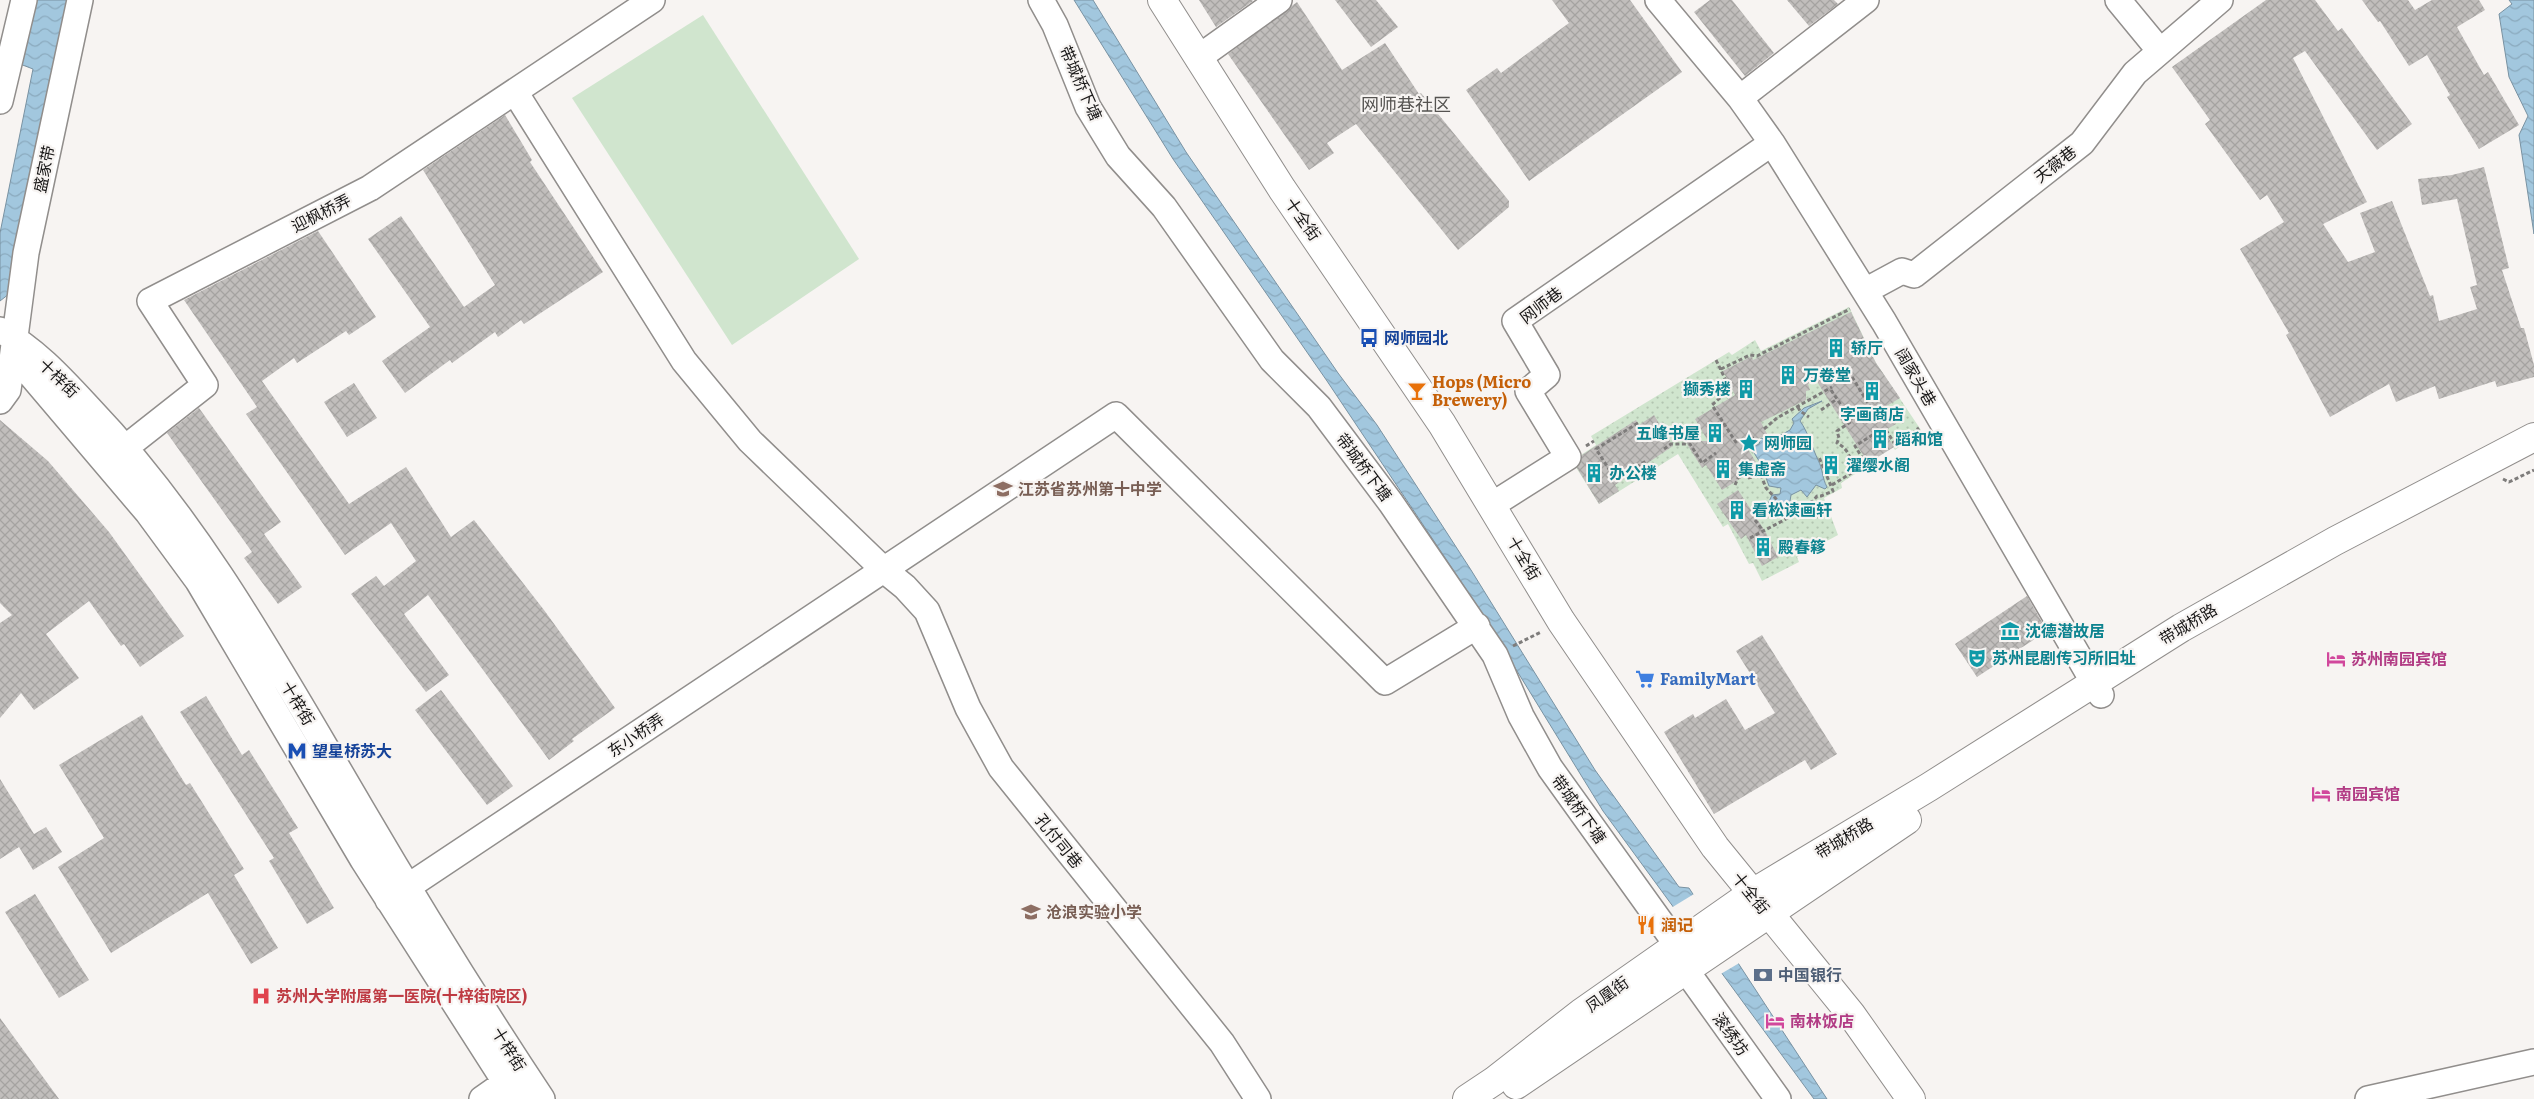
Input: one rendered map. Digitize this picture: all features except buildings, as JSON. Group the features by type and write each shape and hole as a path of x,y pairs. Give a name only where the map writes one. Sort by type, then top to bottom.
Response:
{"main road":[{"name":"十全街","path":"1162,0 1282,188 1397,356 1492,505 1561,621 1715,847 1768,915 1851,1014 1911,1099"},
{"name":"带城桥路","path":"2497,467 2534,437"},
{"name":"带城桥路","path":"1751,894 2097,688 2497,467 2534,454"},
{"name":"带城桥路","path":"1768,915 2097,688"},
{"name":"凤凰街","path":"1494,1099 1681,957 1728,909 1751,894"},
{"name":"凤凰街","path":"1467,1099 1494,1081 1581,1013 1681,957 1741,932 1768,915"}],"street":[{"path":"0,102 24,0"},
{"name":"盛家带","path":"0,401 8,390 7,334 80,0"},
{"name":"迎枫桥弄","path":"125,448 205,385 150,300 370,188 652,0"},
{"name":"带城桥下塘","path":"1041,0 1055,24 1088,107 1118,156 1164,207 1272,360 1319,407 1391,503 1477,626 1495,655 1521,716 1550,768 1681,957"},
{"path":"1198,58 1279,0"},
{"name":"阔家头巷","path":"1658,0 1740,98 1772,143 1858,300 2097,688"},
{"path":"1740,98 1866,0"},
{"path":"2118,0 2160,51"},
{"name":"天薇巷","path":"1858,300 1902,270 1914,275 2082,143 2135,73 2220,0"},
{"name":"孔付司巷","path":"515,92 684,361 750,440 884,570 905,587 926,611 968,708 1001,768 1222,1043 1258,1099"},
{"name":"网师巷","path":"1492,505 1568,457 1528,391 1547,375 1515,321 1772,143"},
{"name":"十梓街","path":"7,334 54,371 125,448 194,535 228,586 398,894"},
{"name":"十梓街","path":"7,334 24,367 148,513 198,581 398,894 515,1084 542,1099"},
{"name":"东小桥弄","path":"398,894 1116,415 1385,682 1477,626"},
{"name":"滚绣坊","path":"1681,957 1778,1099"},
{"path":"2368,1099 2534,1062"},
{"path":"482,1099 515,1084"}],"path":[{"path":"1721,370 1750,355 1757,356 1858,300"},
{"path":"1716,360 1730,389 1721,400 1712,405 1738,444"},
{"path":"1852,377 1876,416 1887,408"},
{"path":"1764,429 1777,418 1799,409 1831,388 1852,421 1837,431 1839,438 1837,443 1844,448 1851,458 1852,473"},
{"path":"1821,410 1837,399"},
{"path":"1799,409 1807,416"},
{"path":"1638,422 1596,449 1616,480 1646,461"},
{"path":"1832,485 1866,464 1855,446 1884,429 1896,446 1919,428"},
{"path":"1745,443 1756,437"},
{"path":"1664,448 1671,444 1690,444 1702,463 1716,453"},
{"path":"1750,538 1786,519 1784,516 1813,501 1817,496 1833,491 1819,457"},
{"path":"2497,467 2509,482 2534,470"},
{"path":"1735,485 1738,478 1751,470"},
{"path":"1748,478 1760,474 1766,488 1772,492 1783,508 1789,513"},
{"path":"1755,520 1762,531"},
{"path":"1508,648 1547,629"}],"green space":[{"path":"703,15 859,259 732,345 572,98"},
{"name":"网师园","path":"1849,307 1876,363 1921,430 1895,450 1893,447 1869,463 1869,465 1841,483 1842,488 1824,498 1838,535 1797,557 1799,562 1762,581 1753,563 1749,564 1728,524 1723,527 1678,454 1599,504 1572,461 1596,445 1591,436 1729,352 1732,355 1755,340 1761,351"}],"water":[{"path":"33,0 72,0 14,290 0,301 0,233 33,69 20,64"},
{"path":"1074,0 1093,0 1186,152 1338,373 1377,425 1471,570 1595,770 1679,887 1689,888 1827,1099 1814,1099 1603,811 1474,601 1327,381 1173,159"},
{"path":"2509,0 2534,0 2534,234 2519,135 2528,116 2509,77 2499,14 2512,4"},
{"path":"1822,401 1808,409 1800,421 1820,463 1827,487 1825,489 1816,485 1807,497 1801,490 1791,495 1789,507 1768,510 1767,506 1772,495 1780,494 1781,488 1769,486 1761,464 1751,448 1759,444 1761,438 1770,441 1790,430 1794,423 1792,419 1804,408"}],"pier":[{"path":"1694,894 1741,962 1719,975 1671,908"}],"place":[{"name":"网师园北","path":"1369,338"},
{"name":"轿厅","path":"1836,348"},
{"name":"万卷堂","path":"1788,375"},
{"name":"撷秀楼","path":"1746,389"},
{"name":"Hops (Micro Brewery)","path":"1417,391"},
{"name":"字画商店","path":"1872,391"},
{"name":"五峰书屋","path":"1715,433"},
{"name":"蹈和馆","path":"1880,439"},
{"name":"网师园","path":"1749,443"},
{"name":"濯缨水阁","path":"1831,465"},
{"name":"集虚斋","path":"1723,469"},
{"name":"办公楼","path":"1594,473"},
{"name":"江苏省苏州第十中学","path":"1003,489"},
{"name":"看松读画轩","path":"1737,510"},
{"name":"殿春簃","path":"1763,547"},
{"name":"沈德潜故居","path":"2010,631"},
{"name":"苏州昆剧传习所旧址","path":"1977,658"},
{"name":"苏州南园宾馆","path":"2336,659"},
{"name":"FamilyMart","path":"1645,679"},
{"name":"望星桥苏大","path":"297,751"},
{"name":"南园宾馆","path":"2321,794"},
{"name":"沧浪实验小学","path":"1031,912"},
{"name":"润记","path":"1646,925"},
{"name":"中国银行","path":"1763,975"},
{"name":"苏州大学附属第一医院(十梓街院区)","path":"261,996"},
{"name":"南林饭店","path":"1775,1021"}],"district":[{"name":"网师巷社区","path":"1406,105"}]}
